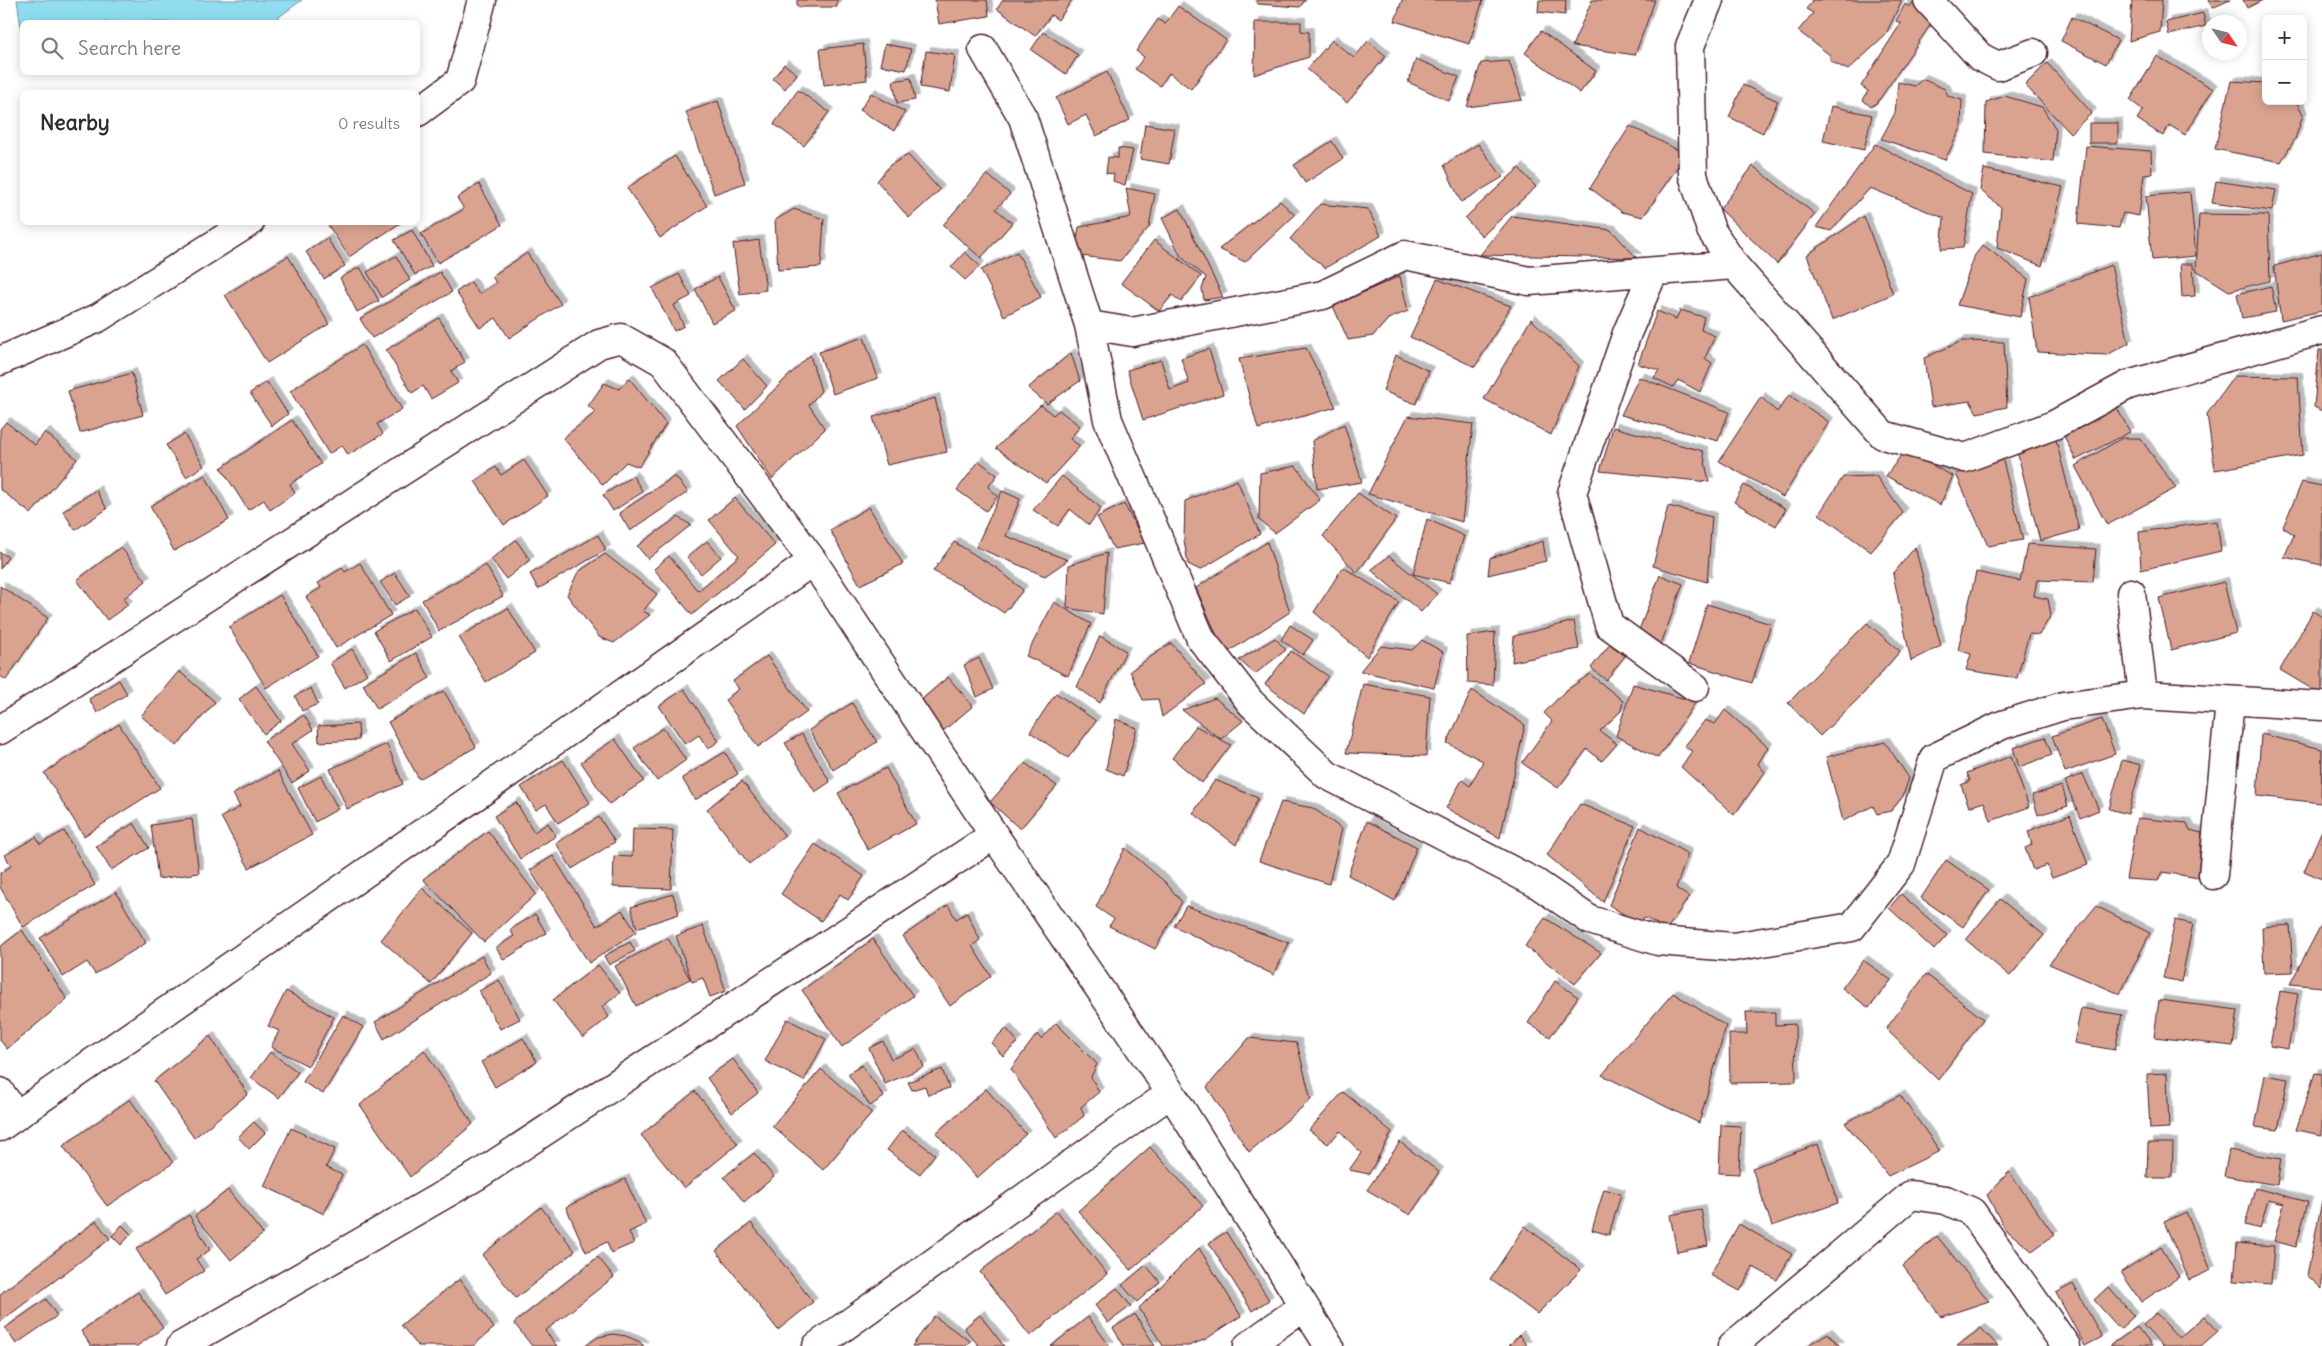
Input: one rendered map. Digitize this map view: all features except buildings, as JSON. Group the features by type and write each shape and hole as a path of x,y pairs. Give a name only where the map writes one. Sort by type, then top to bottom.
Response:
{"street":[{"path":"420,111 460,82 482,0"},
{"path":"1730,0 1707,5 1690,46 1693,175 1710,230 1734,265 1883,435 1965,458 2054,425 2128,385 2322,330"},
{"path":"1928,0 1980,57 1998,66 2033,53"},
{"path":"983,49 1023,118 1089,325 1108,420 1201,639 1251,703 1326,775 1536,884 1590,920 1658,941 1733,947 1852,927 1901,864 1934,758 2002,725 2063,706 2143,695 2230,702 2322,706"},
{"path":"0,361 98,318 245,225"},
{"path":"1089,325 1132,332 1322,295 1405,255 1529,281 1653,273 1734,265"},
{"path":"1653,273 1627,332 1572,493 1609,625 1695,687"},
{"path":"0,730 599,344 622,338 663,362 813,561 994,835 1171,1093 1329,1346"},
{"path":"0,1092 8,1121 813,561"},
{"path":"2131,592 2143,695"},
{"path":"2213,875 2230,702"},
{"path":"180,1346 478,1175 994,835"},
{"path":"817,1346 1171,1093"},
{"path":"1732,1346 1911,1195 1946,1200 1972,1212 2066,1346"},
{"path":"1248,1346 1304,1306"}],"water":[{"path":"17,0 302,0 275,20 20,21"}]}
